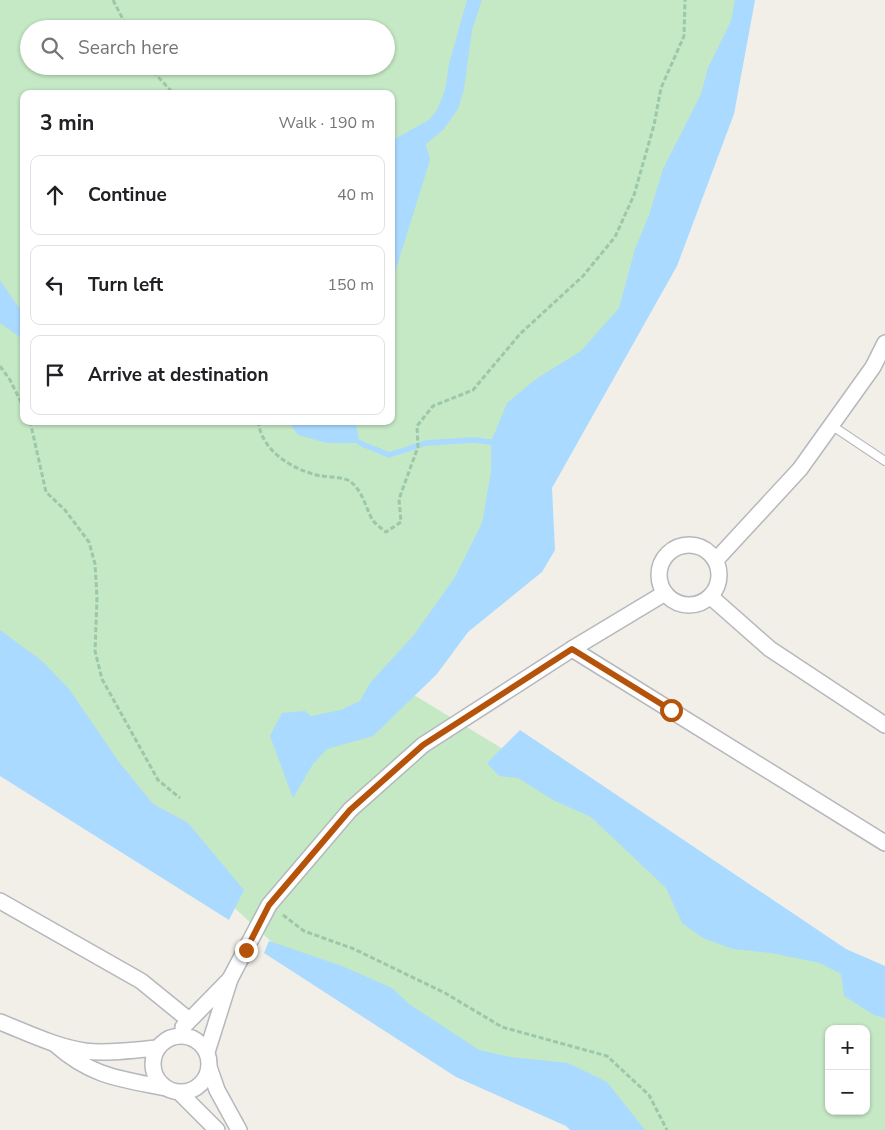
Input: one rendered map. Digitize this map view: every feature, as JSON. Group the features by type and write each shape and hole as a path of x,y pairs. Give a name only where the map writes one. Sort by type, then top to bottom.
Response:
{"street":[{"path":"716,560 800,469 873,368 885,343"},
{"path":"680,546 698,546 709,552 716,560 720,571 718,585 711,596 698,604 682,604 672,600 665,593 659,576 662,562 671,551 680,546"},
{"path":"55,1044 74,1061 92,1071 188,1092 201,1084 230,979 269,905 350,810 423,745 572,649 665,593"},
{"path":"711,596 770,649 885,725"},
{"path":"572,649 885,843"},
{"path":"0,901 141,981 189,1020"},
{"path":"0,1022 55,1044 85,1051 114,1052 157,1048 172,1037 230,979"},
{"path":"172,1037 182,1035 199,1042 208,1059 217,1090 239,1130"},
{"path":"157,1048 152,1066 155,1076 217,1130"}],"lane":[{"path":"831,425 885,461"}],"path":[{"path":"113,0 123,20"},
{"path":"260,425 271,450 293,466 320,475 350,480 362,494 372,521 386,532 401,522 399,499 418,447 417,426 433,406 474,390 520,334 584,276 614,237 634,194 654,125 661,88 684,36 685,0"},
{"path":"156,75 170,90"},
{"path":"0,366 10,380 20,400"},
{"path":"31,425 46,492 65,510 89,542 95,564 97,598 95,651 102,679 158,780 180,798"},
{"path":"269,905 304,931 354,949 446,993 502,1027 607,1056 649,1094 666,1130"}],"green space":[{"path":"0,0 745,0 636,310 399,686 885,980 885,1130 598,1130 296,964 163,843 0,659"}],"water":[{"path":"467,0 482,0 472,30 464,89 458,109 443,130 426,144 430,160 395,272 395,139 429,120 437,110 445,90 449,64"},
{"path":"735,0 755,0 734,114 677,266 552,488 555,550 542,572 468,632 437,674 373,736 327,749 313,764 293,798 270,736 282,713 305,711 311,716 341,710 360,701 370,683 414,635 455,577 482,523 491,472 491,442 507,403 536,379 581,351 619,308 635,249 649,215 663,169 701,94 708,68 731,21"},
{"path":"0,280 20,308 20,337 0,323"},
{"path":"291,425 356,425 360,443 327,443 298,435"},
{"path":"0,630 42,661 69,689 119,762 153,804 188,823 244,890 229,920 0,776"},
{"path":"520,730 846,949 885,966 885,1018 874,1015 844,996 841,974 820,963 771,953 733,949 703,938 682,923 666,888 591,817 553,800 518,778 499,776 487,763"},
{"path":"269,941 342,966 392,988 409,1004 479,1050 510,1057 568,1063 607,1082 645,1130 570,1130 566,1126 456,1077 264,953"}],"waterway":[{"path":"360,443 389,455 426,443 473,440 491,442"}],"route":[{"path":"246,950 269,905 350,810 423,745 572,649 671,710"}]}
